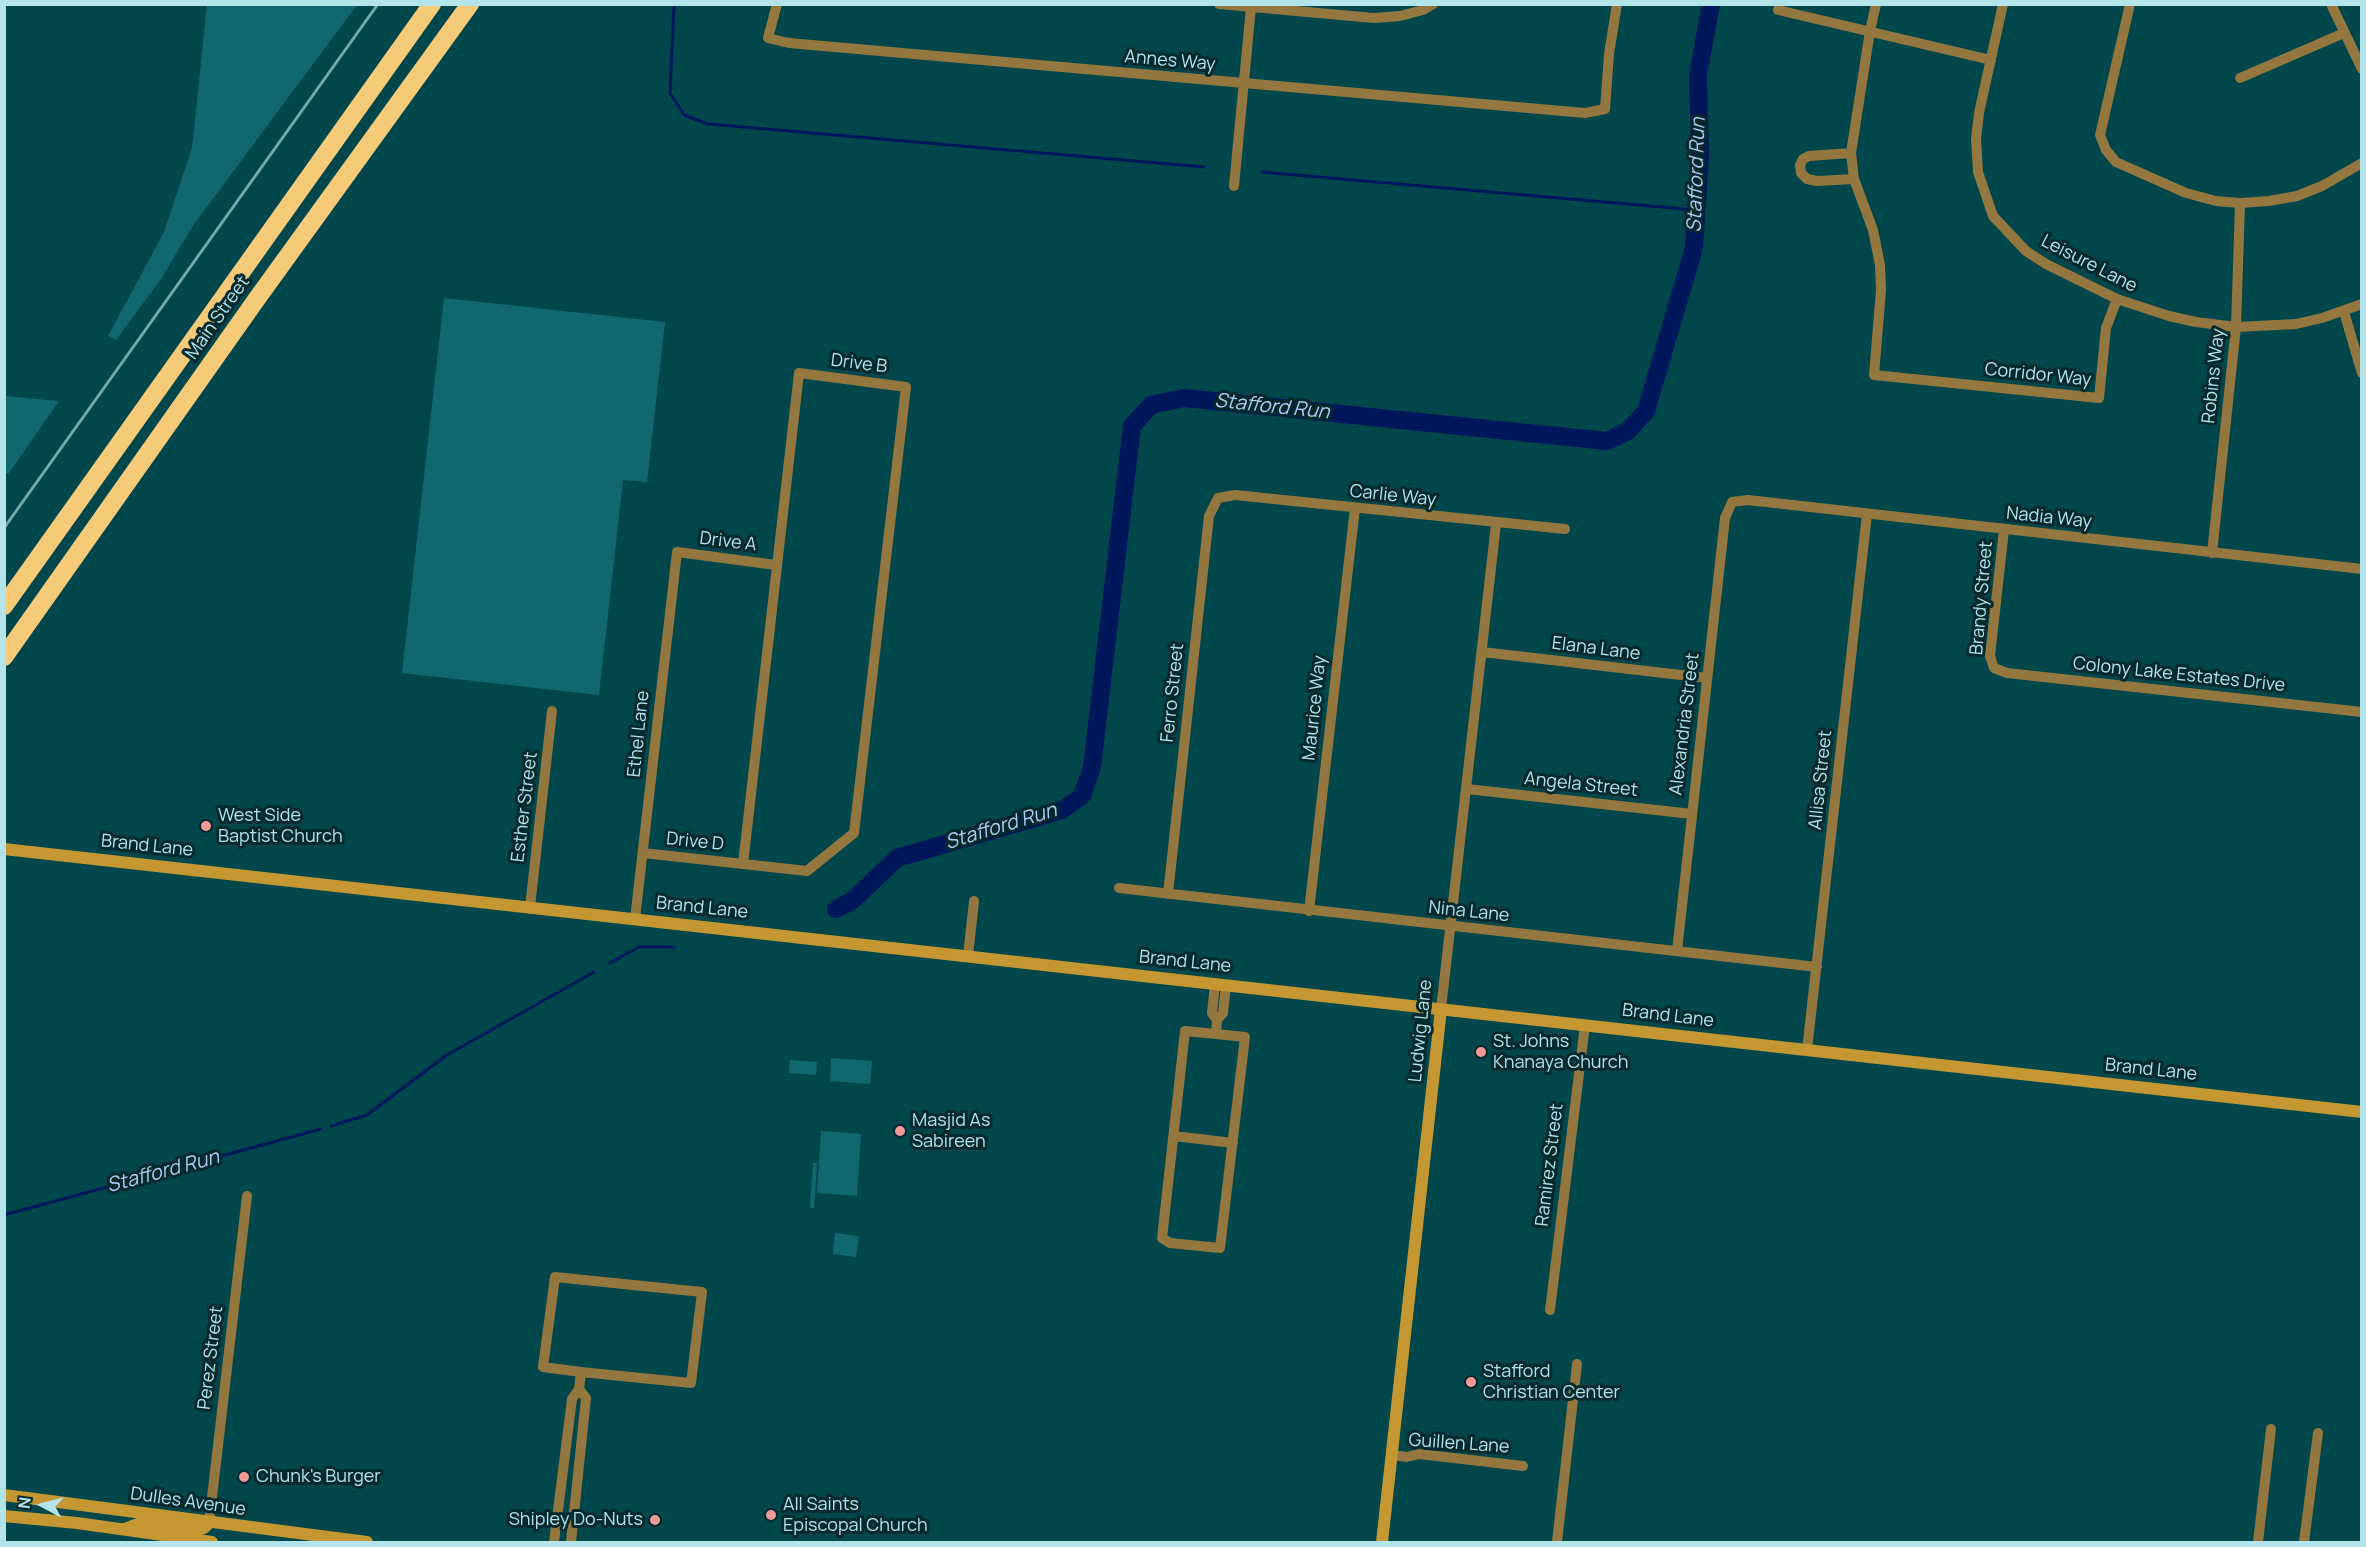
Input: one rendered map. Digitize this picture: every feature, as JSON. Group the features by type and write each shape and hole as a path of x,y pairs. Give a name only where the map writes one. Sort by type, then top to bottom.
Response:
{"highway":[{"name":"Main Street","path":"4,606 432,4"},
{"name":"Main Street","path":"4,657 262,292 470,4"}],"street":[{"name":"Annes Way","path":"777,4 768,38 789,43 1585,113 1605,109 1609,54 1617,4"},
{"path":"1220,4 1374,18 1400,16 1423,10 1433,4"},
{"path":"1851,153 1809,156 1803,159 1800,165 1801,173 1818,181 1854,179 1851,153 1876,4"},
{"name":"Leisure Lane","path":"2003,4 1979,113 1976,139 1978,172 1993,216 2006,233 2032,255 2117,299 2169,316 2236,327 2296,324 2344,312 2361,304"},
{"path":"2130,4 2100,135 2106,150 2116,162 2186,193 2216,201 2240,203 2297,196 2322,186 2361,163"},
{"path":"2331,4 2361,69"},
{"path":"1234,186 1251,7"},
{"path":"1778,10 1990,60"},
{"path":"2240,78 2344,33"},
{"name":"Corridor Way","path":"1854,179 1873,230 1880,264 1881,290 1874,375 2099,398 2106,328 2117,299"},
{"name":"Robins Way","path":"2212,553 2236,327 2240,203"},
{"path":"2344,312 2361,374"},
{"name":"Drive B","path":"799,373 906,387 854,833 807,871 743,864 799,373"},
{"name":"Carlie Way","path":"1218,498 1235,495 1565,530"},
{"name":"Ferro Street","path":"1168,894 1209,516 1218,498"},
{"name":"Nadia Way","path":"1732,502 1748,500 2361,569"},
{"name":"Alexandria Street","path":"1677,951 1725,518 1732,502"},
{"name":"Maurice Way","path":"1309,911 1354,508"},
{"name":"Allisa Street","path":"1808,1050 1867,514"},
{"name":"Ludwig Lane","path":"1382,1542 1496,524"},
{"name":"Brandy Street","path":"1994,668 1990,656 2004,530"},
{"name":"Drive A","path":"677,552 776,565"},
{"name":"Ethel Lane","path":"635,919 677,552"},
{"name":"Elana Lane","path":"1482,652 1707,678"},
{"name":"Colony Lake Estates Drive","path":"1994,668 2007,673 2361,712"},
{"name":"Esther Street","path":"530,907 552,711"},
{"name":"Angela Street","path":"1467,789 1692,814"},
{"name":"Brand Lane","path":"4,849 2361,1112"},
{"name":"Drive D","path":"643,853 743,864"},
{"name":"Nina Lane","path":"1119,888 1817,967"},
{"path":"968,956 974,901"},
{"path":"1216,1034 1217,1020 1223,1013 1221,985"},
{"name":"Ramirez Street","path":"1550,1310 1585,1025"},
{"path":"1185,1031 1216,1034 1245,1037 1220,1248 1170,1243 1162,1238 1185,1031"},
{"path":"1174,1136 1233,1143"},
{"name":"Perez Street","path":"209,1523 247,1196"},
{"path":"555,1276 702,1292 691,1383 581,1372 543,1367 555,1276"},
{"path":"1557,1542 1577,1364"},
{"path":"554,1542 572,1399 579,1389 581,1372"},
{"path":"571,1542 586,1398 579,1389"},
{"path":"2259,1542 2271,1429"},
{"path":"2304,1542 2318,1433"},
{"name":"Guillen Lane","path":"1392,1455 1419,1454 1523,1466"},
{"name":"Dulles Avenue","path":"4,1495 367,1542"},
{"name":"Dulles Avenue","path":"4,1516 212,1542"},
{"path":"123,1530 140,1523 192,1530 204,1528 209,1523"}],"shaded area":[{"path":"207,5 357,5 192,227 161,279 116,340 108,336 164,232 192,148"},
{"path":"444,298 665,322 647,482 623,480 599,695 402,673"},
{"path":"5,396 59,401 9,473 5,473"},
{"path":"831,1058 872,1061 870,1084 830,1081"},
{"path":"790,1060 817,1062 816,1075 789,1073"},
{"path":"821,1131 861,1134 857,1196 817,1193"},
{"path":"813,1163 817,1163 814,1208 810,1208"},
{"path":"835,1233 859,1236 856,1257 833,1254"}],"waterway":[{"path":"674,4 670,93 684,115 708,124 1204,167"},
{"name":"Stafford Run","path":"836,909 852,901 897,858 1062,810 1082,796 1092,767 1132,426 1151,405 1184,398 1607,441 1628,431 1646,411 1694,248 1700,155 1698,75 1711,4"},
{"path":"1262,172 1696,210"},
{"name":"Stafford Run","path":"610,963 639,947 674,947"},
{"name":"Stafford Run","path":"331,1126 367,1115 447,1055 594,972"},
{"name":"Stafford Run","path":"4,1215 321,1129"}],"railway":[{"path":"4,528 378,4"}],"place":[{"name":"West Side Baptist Church","path":"206,826"},
{"name":"St. Johns Knanaya Church","path":"1481,1052"},
{"name":"Masjid As Sabireen","path":"900,1131"},
{"name":"Stafford Christian Center","path":"1471,1382"},
{"name":"Chunk's Burger","path":"244,1477"},
{"name":"All Saints Episcopal Church","path":"771,1515"},
{"name":"Shipley Do-Nuts","path":"655,1520"}]}
